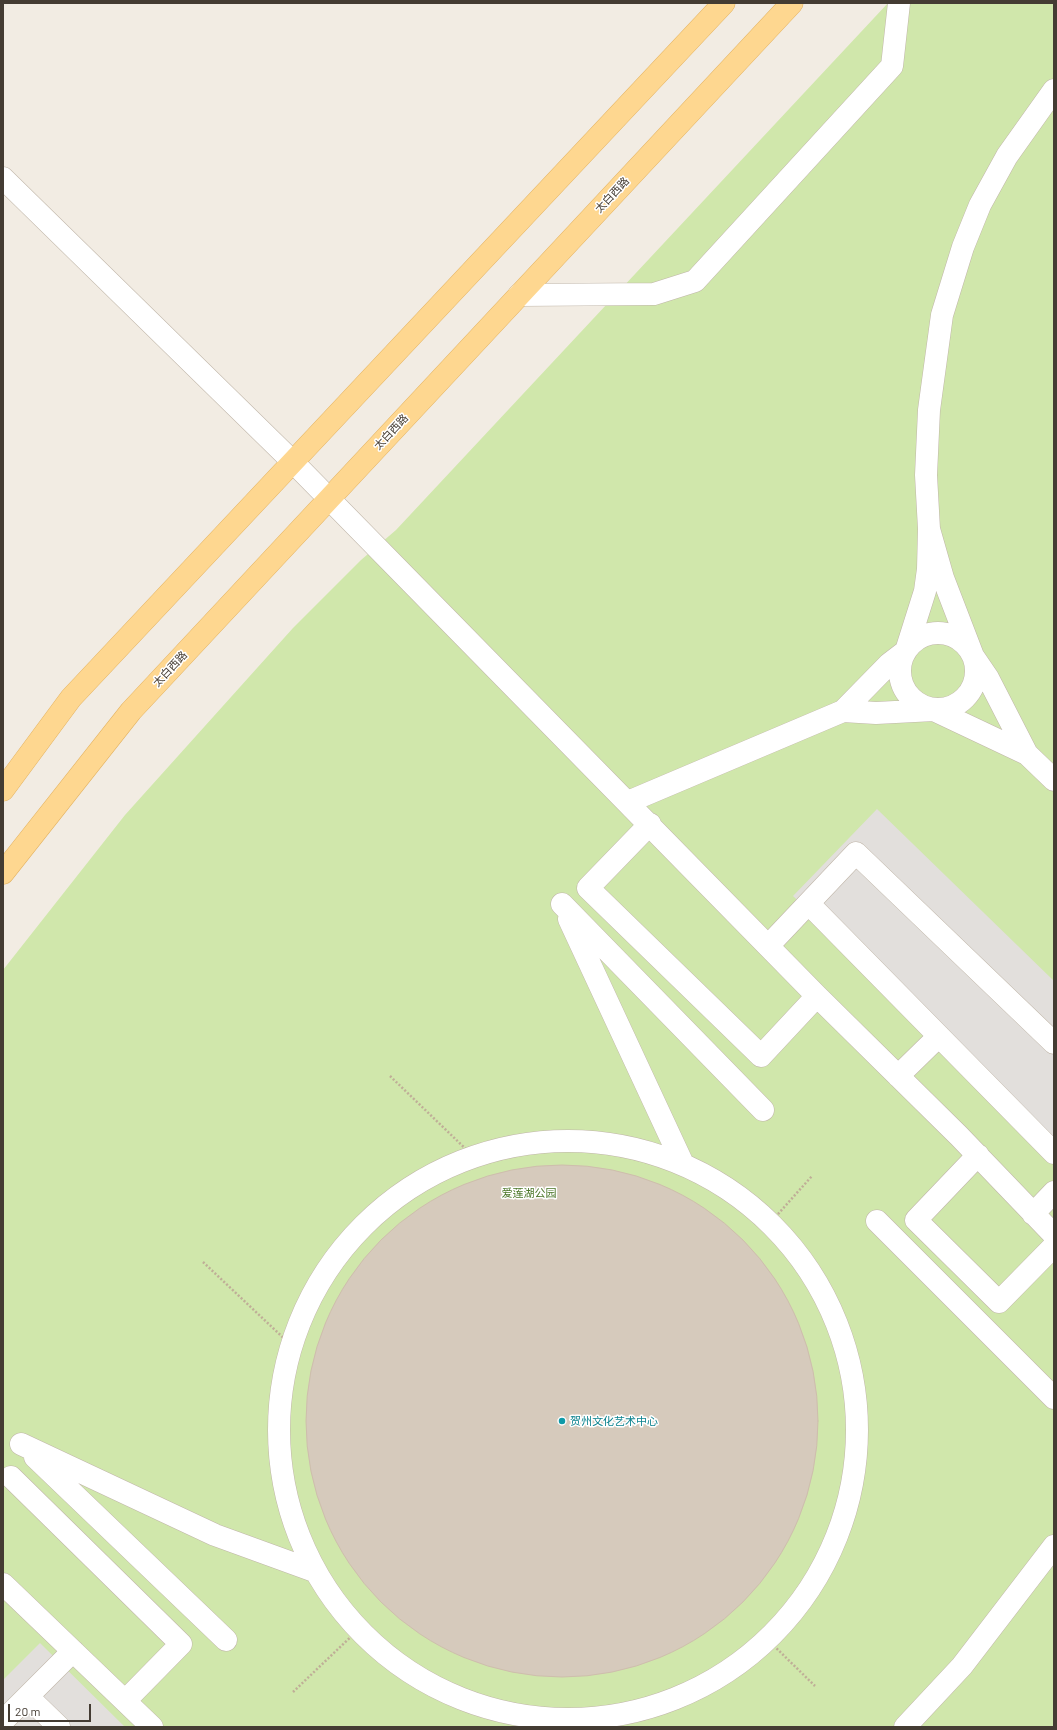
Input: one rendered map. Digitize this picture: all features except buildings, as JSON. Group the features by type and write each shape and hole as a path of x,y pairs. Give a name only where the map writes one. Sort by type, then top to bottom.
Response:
{"main road":[{"path":"3,790 72,698 724,3"},
{"name":"太白西路","path":"3,873 131,711 792,3"}],"street":[{"path":"519,295 654,294 695,281 892,66 899,3"},
{"path":"1054,90 1007,156 980,205 961,254 942,315 929,410 926,475 928,569 925,591 906,651 901,662 900,675 904,688 911,698 922,706 934,710 1027,754 1054,780"},
{"path":"3,178 294,463 650,824 817,996 978,1155 1054,1235"},
{"path":"844,711 876,713 934,710 948,708 960,703 969,694 974,682 976,669 973,656 943,578 928,530"},
{"path":"628,802 844,711 889,664 906,651 914,642 924,636 935,633 947,634 958,638 967,646 988,678 1027,754"},
{"path":"568,910 650,824"},
{"path":"768,946 856,853 1054,1043"},
{"path":"588,888 761,1056 817,996"},
{"path":"682,1162 562,904 763,1110"},
{"path":"809,904 1054,1153"},
{"path":"898,1076 939,1036"},
{"path":"541,1140 613,1142 682,1162 724,1184 762,1214 770,1223 813,1274 846,1347 858,1426 848,1505 817,1578 768,1640 703,1687 627,1715 548,1720 469,1704 399,1666 340,1611 314,1571 288,1504 278,1433 286,1361 312,1293 353,1234 408,1188 472,1155 541,1140"},
{"path":"978,1155 916,1220 999,1302 1054,1246"},
{"path":"1033,1214 1054,1192"},
{"path":"877,1221 1054,1398"},
{"path":"226,1640 21,1444 216,1535 314,1571"},
{"path":"34,1457 7,1480 181,1644 126,1701"},
{"path":"905,1727 962,1666 1054,1546"},
{"path":"3,1584 152,1727"},
{"path":"3,1721 73,1651"},
{"path":"28,1697 59,1727"}],"path":[{"path":"390,1076 472,1155"},
{"path":"770,1223 812,1176"},
{"path":"203,1262 292,1346"},
{"path":"293,1692 359,1629"},
{"path":"768,1640 814,1686"}],"green space":[{"name":"爱莲湖公园","path":"888,3 1054,3 1054,1727 3,1727 3,970 125,815 293,628 361,560 396,530"}],"shaded area":[{"path":"877,809 1054,981 1054,1149 793,896"},
{"path":"40,1643 125,1727 3,1727 3,1680"}],"place":[{"name":"贺州文化艺术中心","path":"562,1421"}]}
